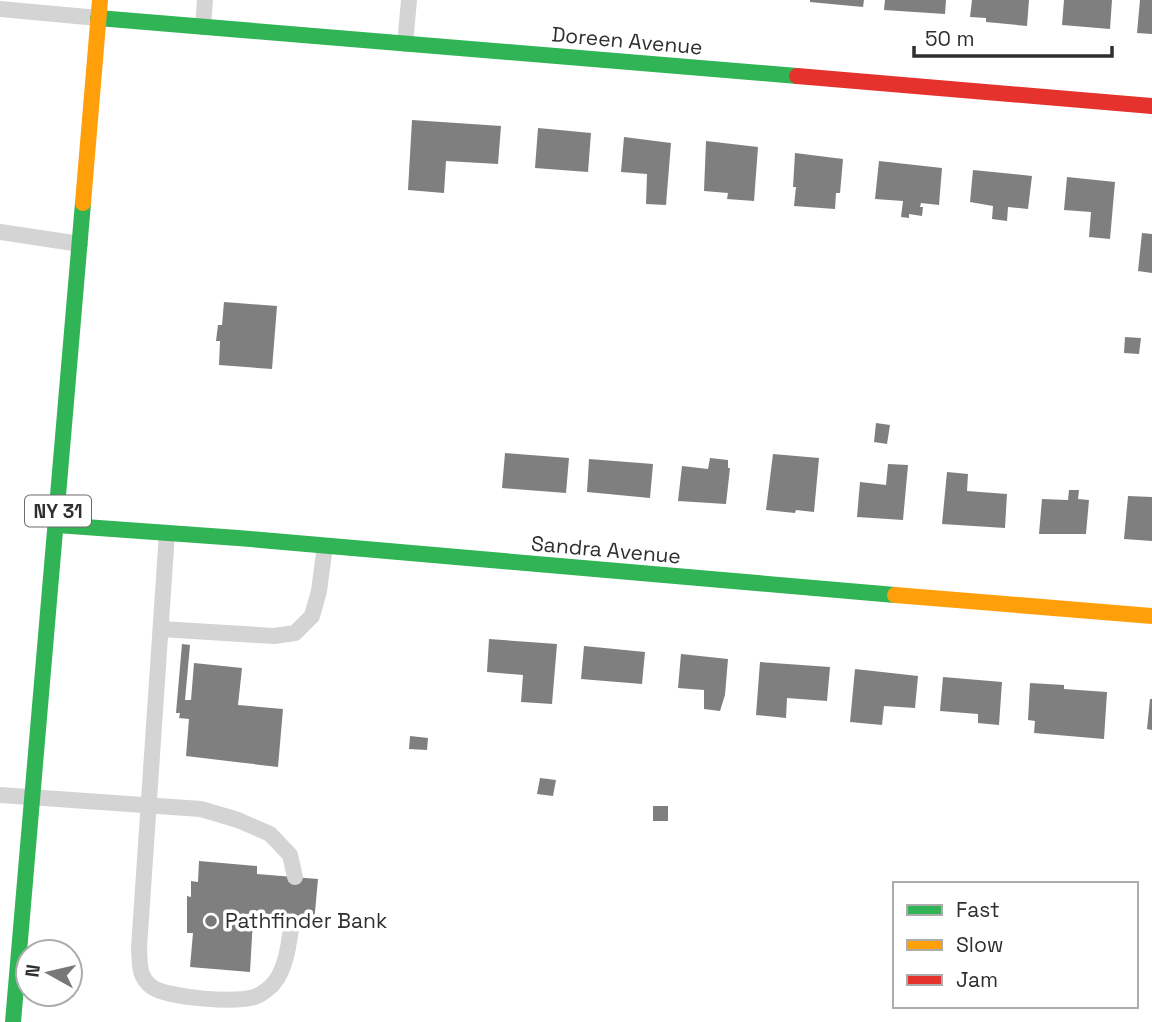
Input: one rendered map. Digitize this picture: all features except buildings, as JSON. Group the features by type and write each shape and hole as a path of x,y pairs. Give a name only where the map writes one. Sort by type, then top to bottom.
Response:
{"street":[{"name":"NY 31","path":"13,1022 100,0"},
{"name":"Doreen Avenue","path":"98,18 1152,106"},
{"name":"Sandra Avenue","path":"57,525 1152,616"}],"lane":[{"path":"203,27 205,0"},
{"path":"405,44 409,0"},
{"path":"0,9 98,18"},
{"path":"0,232 80,244"},
{"path":"167,533 139,948 140,973 152,987 178,996 232,1000 258,996 275,982 287,953 292,922"},
{"path":"161,629 274,636 295,633 312,616 319,590 325,546"},
{"path":"0,795 201,809 238,820 270,834 290,855 295,877"}],"traffic: fast":[{"path":"98,18 797,76"},
{"path":"13,1022 83,203"},
{"path":"57,525 238,538 895,595"}],"traffic: slow":[{"path":"83,203 100,0"},
{"path":"895,595 1152,616"}],"traffic: jam":[{"path":"797,76 1152,106"}],"place":[{"name":"Pathfinder Bank","path":"211,921"}]}
